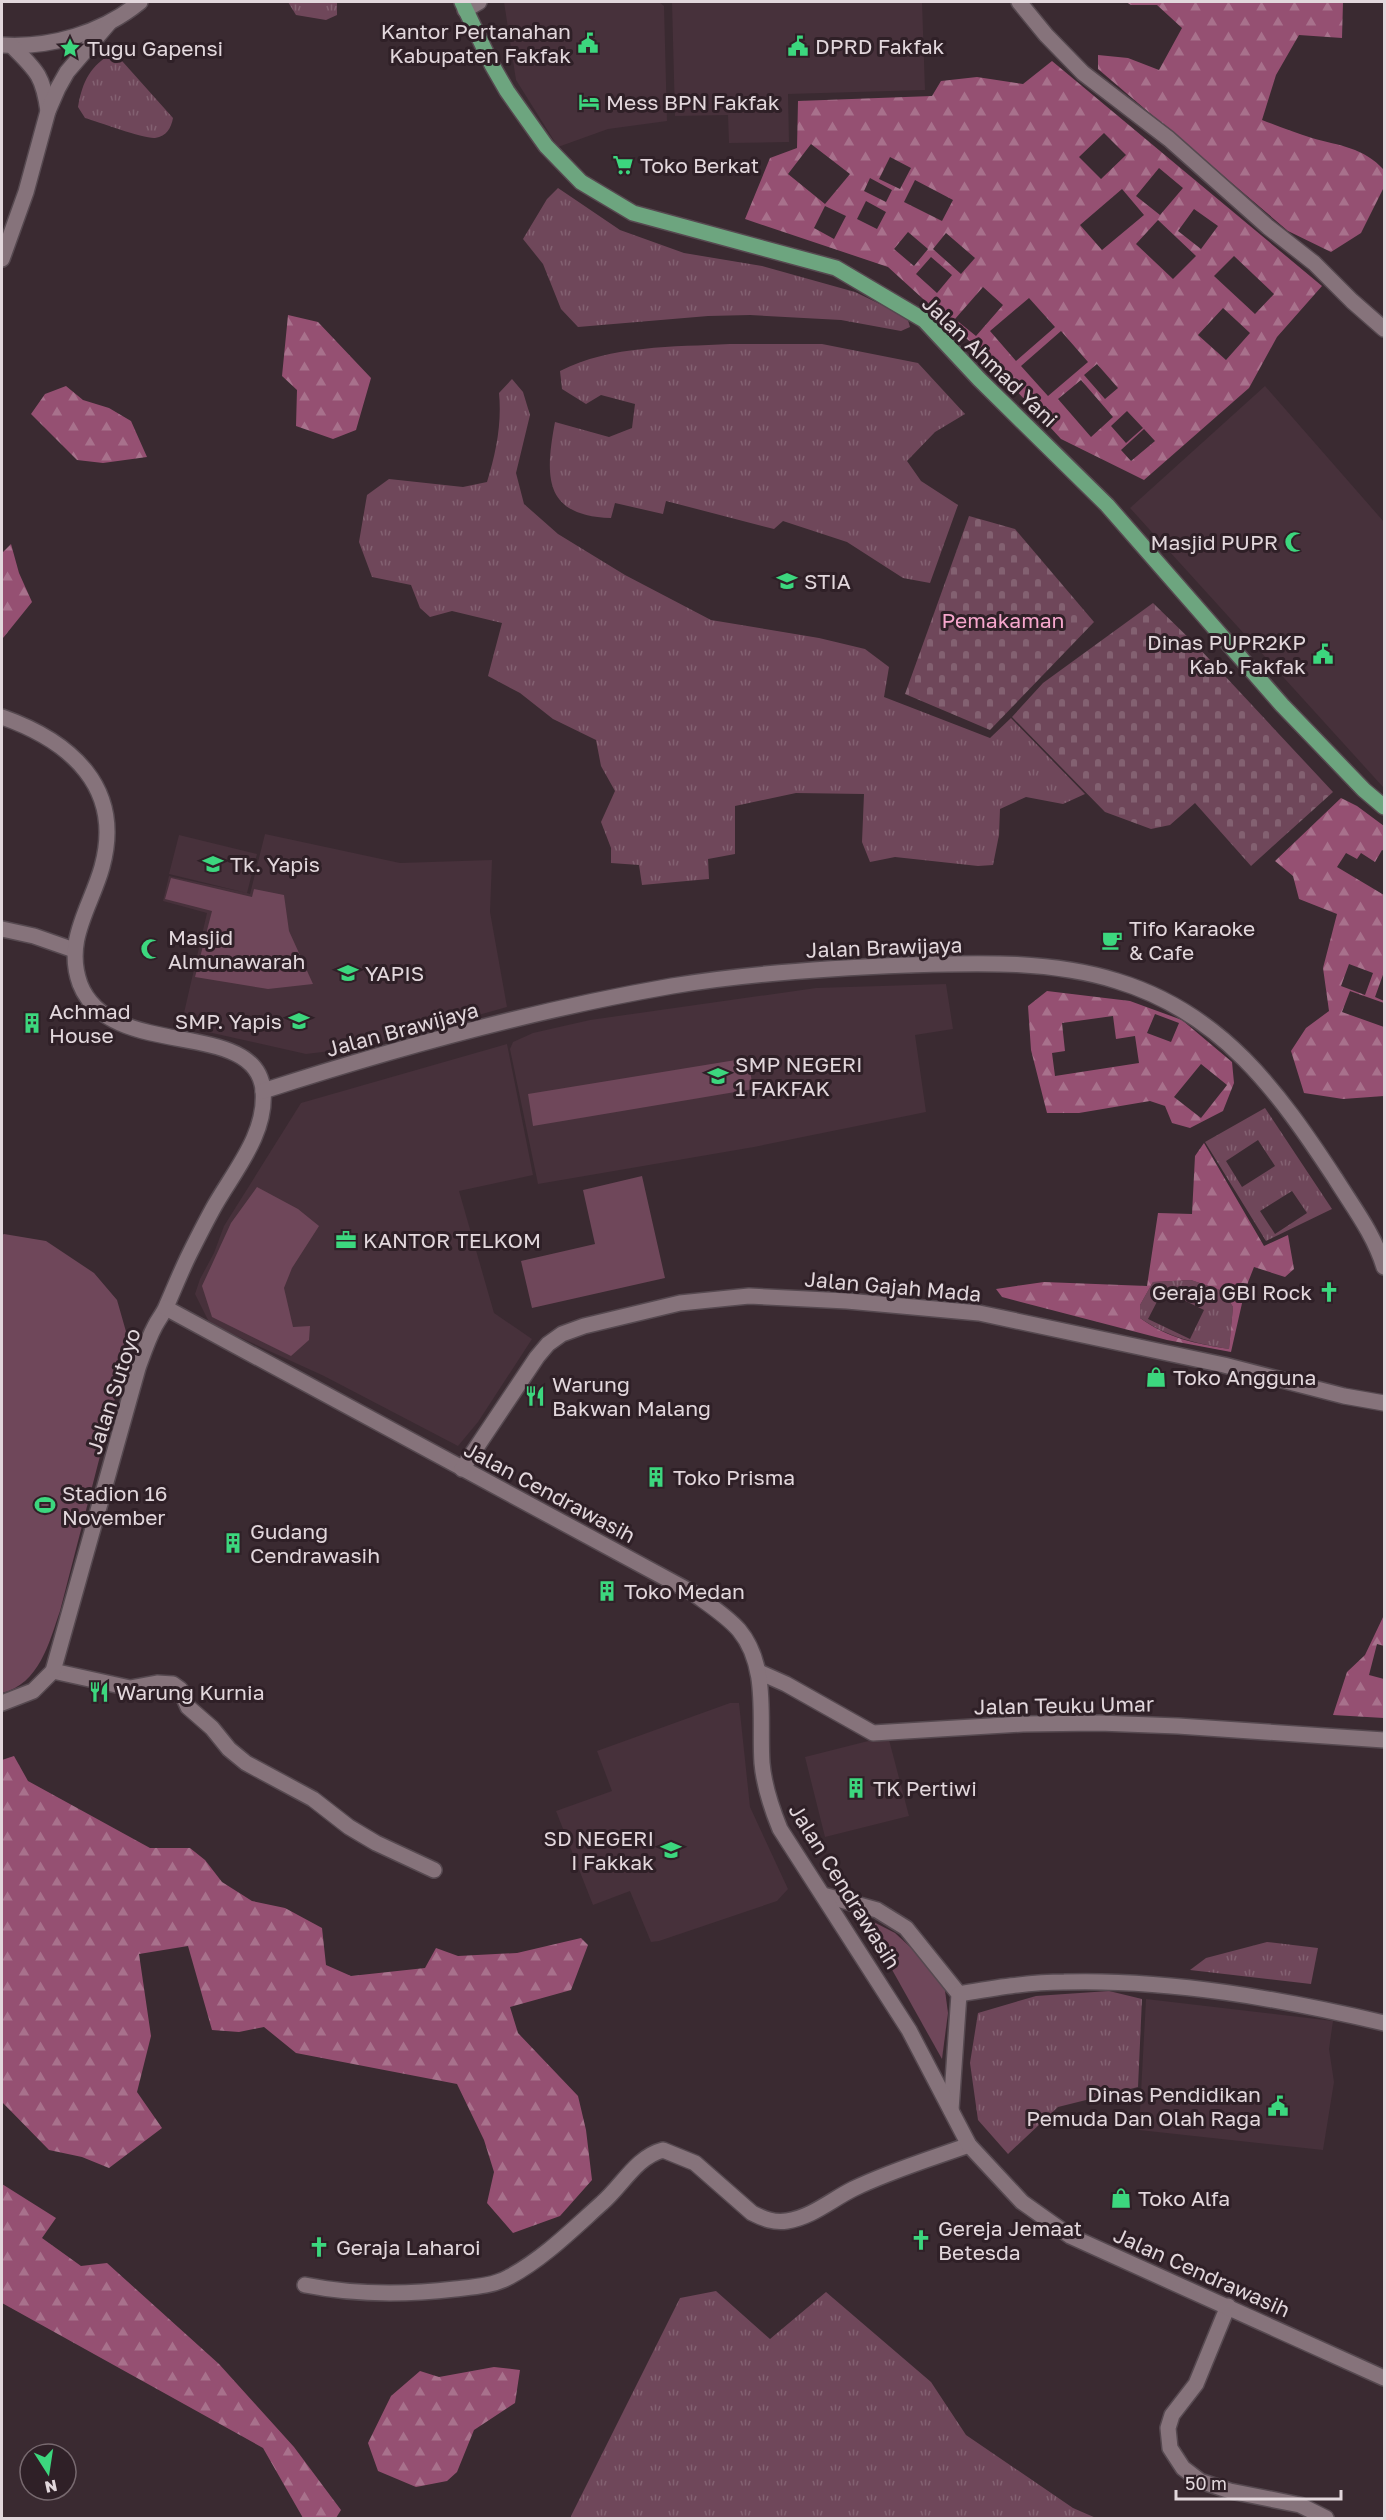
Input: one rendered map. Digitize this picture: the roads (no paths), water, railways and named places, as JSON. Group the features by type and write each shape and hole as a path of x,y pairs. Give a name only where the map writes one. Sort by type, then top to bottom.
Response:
{"main road":[{"path":"2,259 26,192 48,111 67,72 109,23 140,2"},
{"path":"464,6 479,2"},
{"path":"1019,2 1046,35 1083,73 1169,140 1268,227 1314,263 1384,329"},
{"name":"Jalan Ahmad Yani","path":"464,6 492,66 546,146 581,182 604,198 633,213 836,268 924,320 979,379 1107,505 1290,714 1364,790 1384,807"},
{"path":"7,45 61,39 109,23"},
{"path":"7,45 37,71 45,88 48,111"},
{"path":"2,717 25,725 60,745 81,762 101,794 107,835 104,860 88,900 74,950 79,980 93,1006 103,1015 128,1028 214,1045 236,1054 250,1063 262,1082 263,1091"},
{"path":"2,929 34,936 74,950"},
{"name":"Jalan Brawijaya","path":"263,1091 345,1065 536,1015 673,986 768,974 866,967 955,964 1035,966 1070,970 1118,981 1154,996 1197,1020 1230,1043 1275,1093 1314,1146 1370,1233 1384,1267"},
{"name":"Jalan Sutoyo","path":"53,1671 138,1368 154,1328 166,1308 190,1253 255,1138 263,1103 263,1091"},
{"name":"Jalan Gajah Mada","path":"462,1469 537,1357 548,1344 562,1334 650,1310 721,1297 749,1296 847,1301 979,1313 1224,1365 1344,1396 1384,1403"},
{"name":"Jalan Cendrawasih","path":"166,1308 693,1593 739,1629 751,1649 759,1672 762,1763 767,1796 780,1829 909,2030 969,2145 1022,2202 1070,2236 1384,2378"},
{"path":"2,1703 33,1691 53,1671 130,1688 157,1683 173,1684 180,1689 188,1707 246,1763 313,1799 349,1827 376,1844 434,1870"},
{"name":"Jalan Teuku Umar","path":"759,1672 786,1684 873,1733 1023,1724 1099,1723 1384,1740"},
{"path":"823,1895 877,1910 906,1929 959,1994 951,2109"},
{"path":"959,1994 1020,1984 1106,1982 1249,1996 1331,2010 1384,2023"},
{"path":"305,2285 375,2294 427,2292 481,2286 507,2278 564,2237 617,2190 645,2157 663,2150 695,2163 752,2213 763,2219 785,2221 807,2215 851,2190 885,2175 969,2145"},
{"path":"1228,2306 1196,2384 1173,2415 1168,2428 1170,2448 1183,2468 1200,2481 1230,2491 1300,2505 1326,2518"}],"place":[{"name":"Kantor Pertanahan Kabupaten Fakfak","path":"588,43"},
{"name":"DPRD Fakfak","path":"798,46"},
{"name":"Tugu Gapensi","path":"70,48"},
{"name":"Mess BPN Fakfak","path":"589,102"},
{"name":"Toko Berkat","path":"623,165"},
{"name":"Masjid PUPR","path":"1295,542"},
{"name":"STIA","path":"787,581"},
{"name":"Dinas PUPR2KP Kab. Fakfak","path":"1323,654"},
{"name":"Tk. Yapis","path":"213,864"},
{"name":"Tifo Karaoke & Cafe","path":"1112,940"},
{"name":"Masjid Almunawarah","path":"151,949"},
{"name":"YAPIS","path":"348,973"},
{"name":"SMP. Yapis","path":"299,1021"},
{"name":"Achmad House","path":"32,1023"},
{"name":"SMP NEGERI 1 FAKFAK","path":"718,1076"},
{"name":"KANTOR TELKOM","path":"346,1240"},
{"name":"Geraja GBI Rock","path":"1329,1292"},
{"name":"Toko Angguna","path":"1156,1377"},
{"name":"Warung Bakwan Malang","path":"535,1396"},
{"name":"Toko Prisma","path":"656,1477"},
{"name":"Stadion 16 November","path":"45,1505"},
{"name":"Gudang Cendrawasih","path":"233,1543"},
{"name":"Toko Medan","path":"607,1591"},
{"name":"Warung Kurnia","path":"99,1692"},
{"name":"TK Pertiwi","path":"856,1788"},
{"name":"SD NEGERI I Fakkak","path":"671,1850"},
{"name":"Dinas Pendidikan Pemuda Dan Olah Raga","path":"1278,2106"},
{"name":"Toko Alfa","path":"1121,2198"},
{"name":"Gereja Jemaat Betesda","path":"921,2240"},
{"name":"Geraja Laharoi","path":"319,2247"}],"park label":[{"name":"Pemakaman","path":"1003,620"}]}
